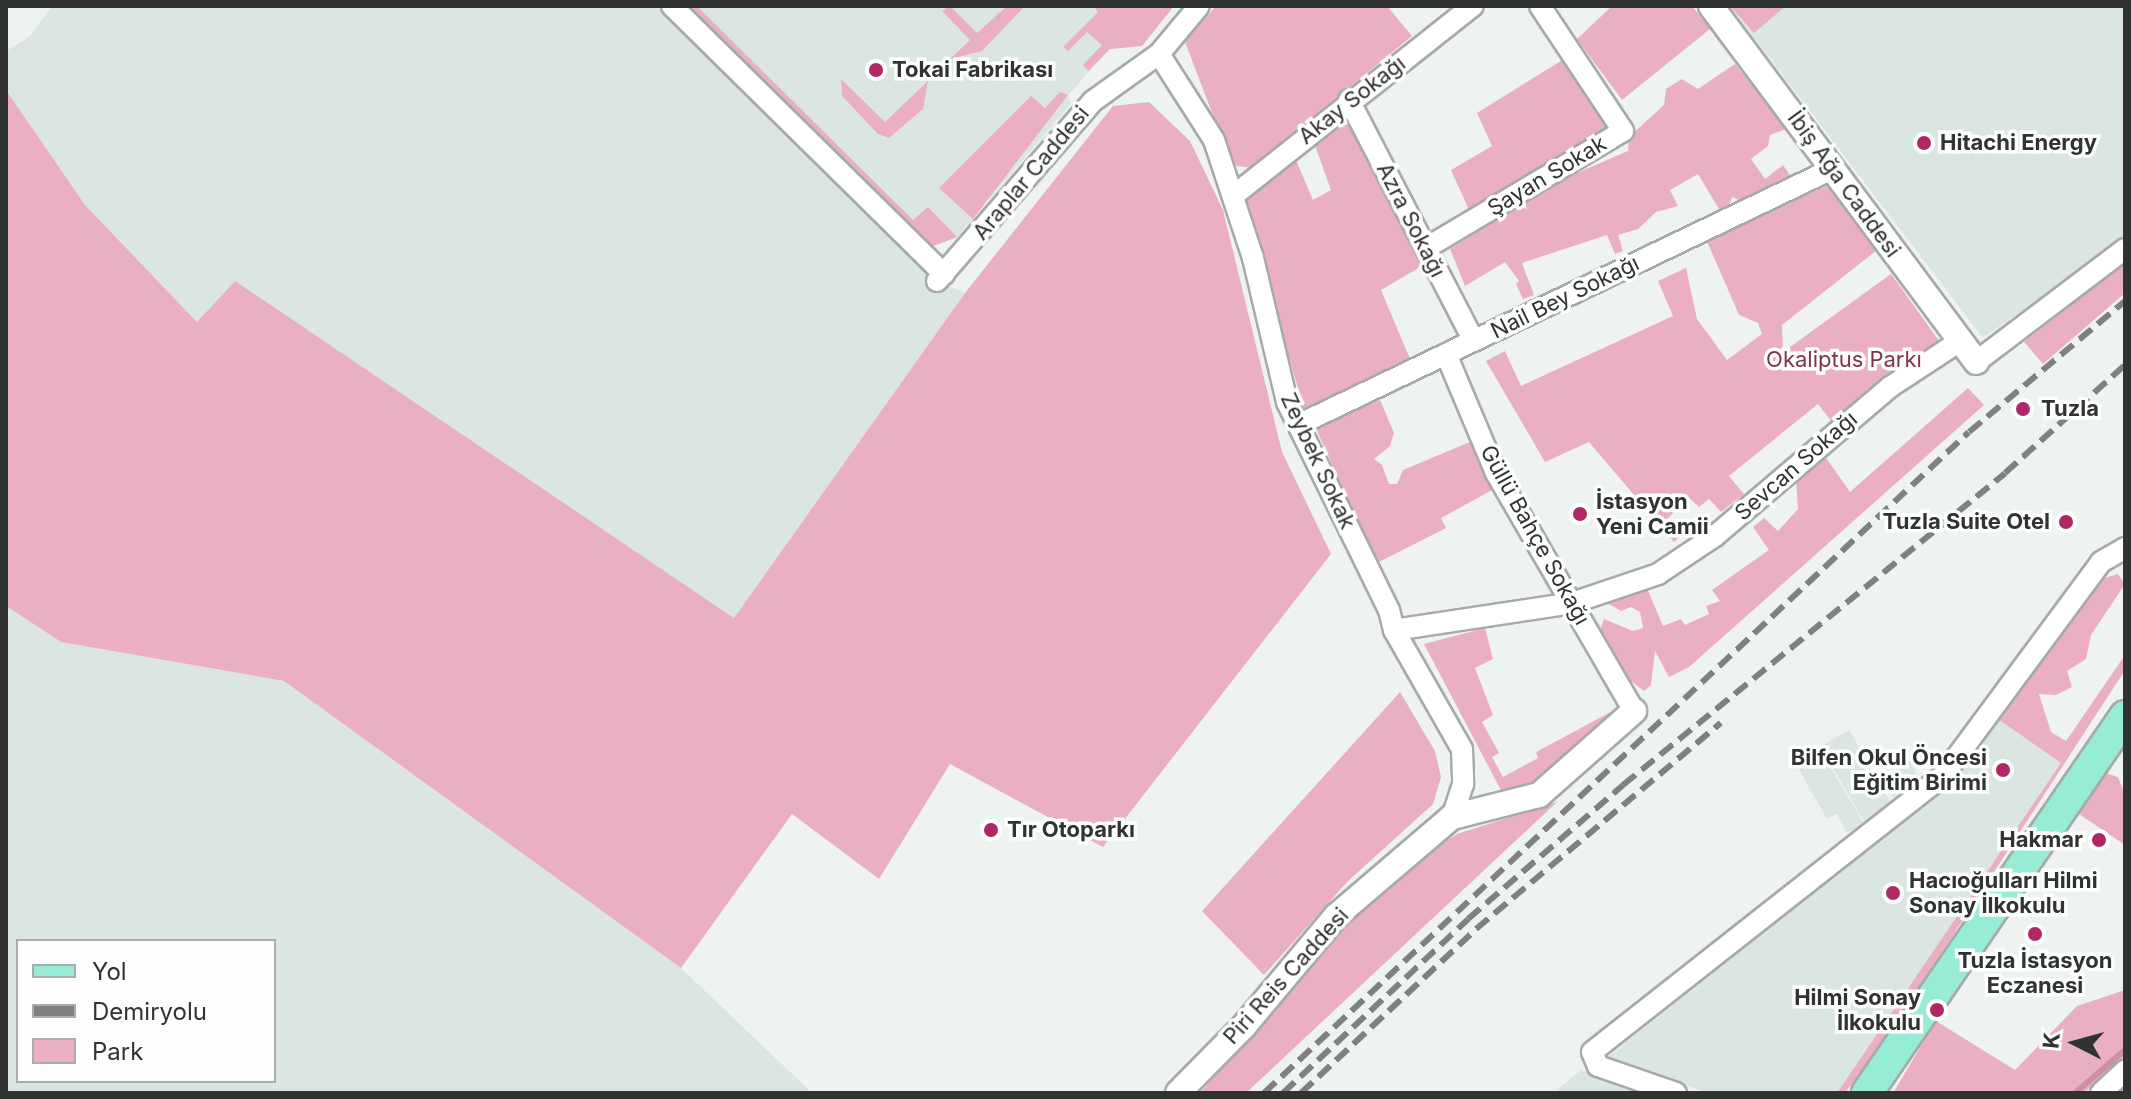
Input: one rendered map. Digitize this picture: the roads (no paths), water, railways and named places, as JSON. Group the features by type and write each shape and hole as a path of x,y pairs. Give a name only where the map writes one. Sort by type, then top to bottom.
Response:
{"main road":[{"path":"1867,1093 2125,716"}],"street":[{"name":"Araplar Caddesi","path":"672,6 940,277 1093,101 1159,54 1199,6"},
{"name":"Akay Sokağı","path":"1233,196 1349,100 1473,6"},
{"name":"Şayan Sokak","path":"1426,248 1623,131 1540,6"},
{"name":"İbiş Ağa Caddesi","path":"1711,6 1976,362"},
{"name":"Zeybek Sokak","path":"1159,54 1214,140 1233,196 1287,402 1389,610 1394,630 1462,749 1463,784 1452,817"},
{"name":"Azra Sokağı","path":"1349,100 1474,341"},
{"name":"Nail Bey Sokağı","path":"1298,425 1832,169"},
{"path":"1976,362 2125,249"},
{"name":"Sevcan Sokağı","path":"1394,630 1572,603 1658,574 1715,536 1830,435 1960,341"},
{"name":"Güllü Bahçe Sokağı","path":"1446,354 1496,473 1634,711"},
{"path":"1676,1093 1598,1066 1592,1052 1942,777 2101,562 2125,548"},
{"name":"Piri Reis Caddesi","path":"1178,1093 1244,1026 1336,916 1452,817 1539,795 1634,711"},
{"path":"2101,1093 2125,1071"}],"waterway":[{"path":"2075,1093 2125,1050"}],"railway":[{"path":"1264,1093 1969,432 2125,301"},
{"path":"1283,1093 1468,919 1623,785 2005,473 2125,365"},
{"path":"1301,1093 1476,929 1721,723"}],"place":[{"name":"Tokai Fabrikası","path":"876,70"},
{"name":"Hitachi Energy","path":"1924,143"},
{"name":"Tuzla","path":"2023,409"},
{"name":"İstasyon Yeni Camii","path":"1580,514"},
{"name":"Tuzla Suite Otel","path":"2066,522"},
{"name":"Bilfen Okul Öncesi Eğitim Birimi","path":"2003,770"},
{"name":"Tır Otoparkı","path":"991,830"},
{"name":"Hakmar","path":"2099,840"},
{"name":"Hacıoğulları Hilmi Sonay İlkokulu","path":"1893,893"},
{"name":"Tuzla İstasyon Eczanesi","path":"2035,934"},
{"name":"Hilmi Sonay İlkokulu","path":"1937,1010"}],"park label":[{"name":"Okaliptus Parkı","path":"1844,360"}]}
